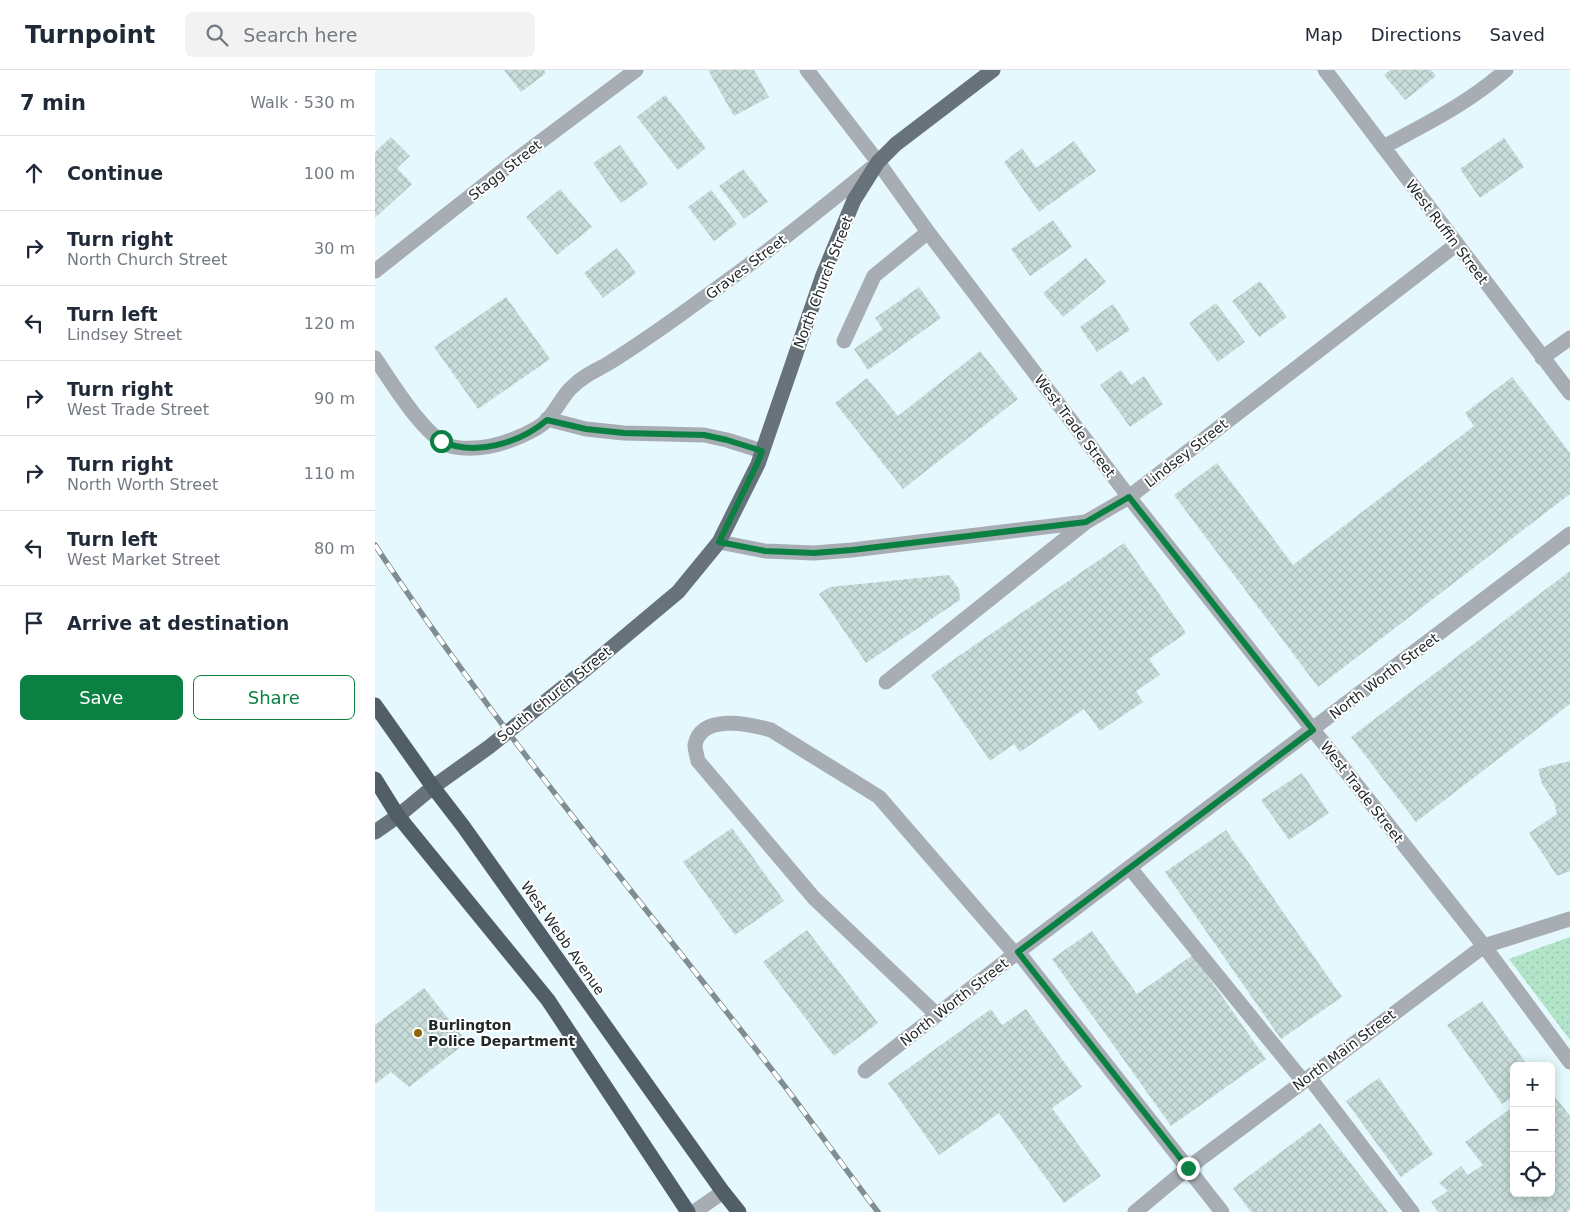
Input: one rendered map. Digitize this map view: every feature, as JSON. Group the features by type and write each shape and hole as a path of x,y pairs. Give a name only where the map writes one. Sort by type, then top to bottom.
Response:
{"highway":[{"name":"West Webb Avenue","path":"375,705 739,1212"},
{"path":"375,779 398,816 548,1000 688,1212"}],"main road":[{"name":"North Church Street","path":"719,542 757,464 823,275 854,200 878,162 896,144 993,70"},
{"name":"South Church Street","path":"375,832 489,747 678,592 719,542"}],"street":[{"name":"Stagg Street","path":"375,271 516,160 636,70"},
{"name":"West Ruffin Street","path":"1325,70 1570,393"},
{"path":"1383,147 1472,98 1506,70"},
{"name":"West Trade Street","path":"813,72 928,232 1129,497 1484,946 1570,1062"},
{"name":"Graves Street","path":"375,358 425,427 441,441 452,447 487,447 509,442 539,427 553,414 571,388 586,376 702,300 782,241 878,162"},
{"path":"844,341 874,276 928,232"},
{"name":"Lindsey Street","path":"719,542 765,551 814,553 1086,522 1129,497 1457,244"},
{"path":"1542,358 1570,338"},
{"path":"547,420 586,429 605,431 704,435 762,451"},
{"path":"886,682 1086,522"},
{"name":"North Worth Street","path":"865,1071 1017,953 1570,534"},
{"path":"937,1015 814,898 698,760 695,746 704,730 717,724 735,723 771,730 879,797 1017,953 1222,1212"},
{"path":"1130,868 1306,1079 1411,1212"},
{"name":"North Main Street","path":"1135,1212 1188,1168 1484,946 1570,919"},
{"path":"694,1212 723,1192"}],"green space":[{"path":"1570,937 1570,1040 1509,959"}],"building":[{"path":"504,70 544,70 546,73 521,92"},
{"path":"708,70 754,70 769,97 734,116"},
{"path":"1390,70 1431,70 1436,76 1405,100 1384,75"},
{"path":"665,95 706,148 678,170 637,117"},
{"path":"391,137 410,156 397,168 412,184 375,218 375,152"},
{"path":"1504,138 1524,167 1480,198 1460,169"},
{"path":"1074,141 1096,171 1039,212 1004,162 1022,148 1036,168"},
{"path":"620,145 648,184 621,203 593,163"},
{"path":"743,169 768,202 744,219 719,186"},
{"path":"560,189 592,227 557,255 526,217"},
{"path":"711,190 737,224 714,241 688,207"},
{"path":"1053,220 1072,247 1030,276 1011,249"},
{"path":"617,248 636,273 603,298 584,273"},
{"path":"1086,258 1106,282 1063,317 1043,293"},
{"path":"1260,281 1287,317 1259,337 1232,301"},
{"path":"919,287 941,318 868,370 854,349 883,329 875,318"},
{"path":"506,297 550,359 478,409 434,347"},
{"path":"1216,303 1245,342 1218,362 1189,323"},
{"path":"1113,304 1130,330 1097,352 1080,327"},
{"path":"980,351 1018,399 903,489 835,403 867,378 898,416"},
{"path":"1121,370 1131,385 1144,376 1163,404 1130,427 1100,385"},
{"path":"1512,377 1570,453 1570,494 1318,687 1174,495 1217,463 1293,565 1474,426 1465,413"},
{"path":"1124,543 1186,633 1149,659 1160,675 1136,691 1143,702 1100,731 1084,709 1020,752 1014,744 990,761 931,675"},
{"path":"1570,571 1570,704 1416,822 1351,737"},
{"path":"949,575 959,589 960,600 866,663 819,594 830,587"},
{"path":"1570,761 1570,871 1557,876 1529,833 1557,814 1554,802 1542,784 1538,769"},
{"path":"1302,773 1329,813 1289,840 1261,800"},
{"path":"732,828 784,901 735,935 683,862"},
{"path":"1226,830 1342,997 1281,1039 1165,872"},
{"path":"807,930 878,1023 834,1056 763,962"},
{"path":"1092,931 1137,994 1193,955 1266,1059 1171,1126 1052,959"},
{"name":"Burlington Police Department","path":"424,988 467,1042 409,1087 391,1072 375,1084 375,1025"},
{"path":"1482,1001 1525,1062 1510,1062 1510,1099 1502,1104 1447,1025"},
{"path":"991,1009 1002,1025 1026,1009 1082,1087 1052,1108 1101,1176 1064,1203 999,1113 939,1155 888,1083"},
{"path":"1379,1078 1433,1154 1401,1177 1346,1101"},
{"path":"1555,1097 1570,1116 1570,1210 1567,1212 1438,1212 1431,1202 1448,1191 1439,1183 1461,1166 1468,1175 1483,1165 1465,1142 1510,1109 1510,1197 1555,1197"},
{"path":"1320,1123 1388,1212 1251,1212 1233,1188"}],"railway":[{"path":"375,545 474,687 526,756 793,1097 878,1212"}],"place":[{"name":"Burlington Police Department","path":"418,1033"}],"route":[{"path":"441,441 452,447 487,447 509,442 539,427 547,420 586,429 624,433 704,435 762,451 719,542 765,551 814,553 852,550 1086,522 1129,497 1313,730 1018,952 1188,1168"}]}
